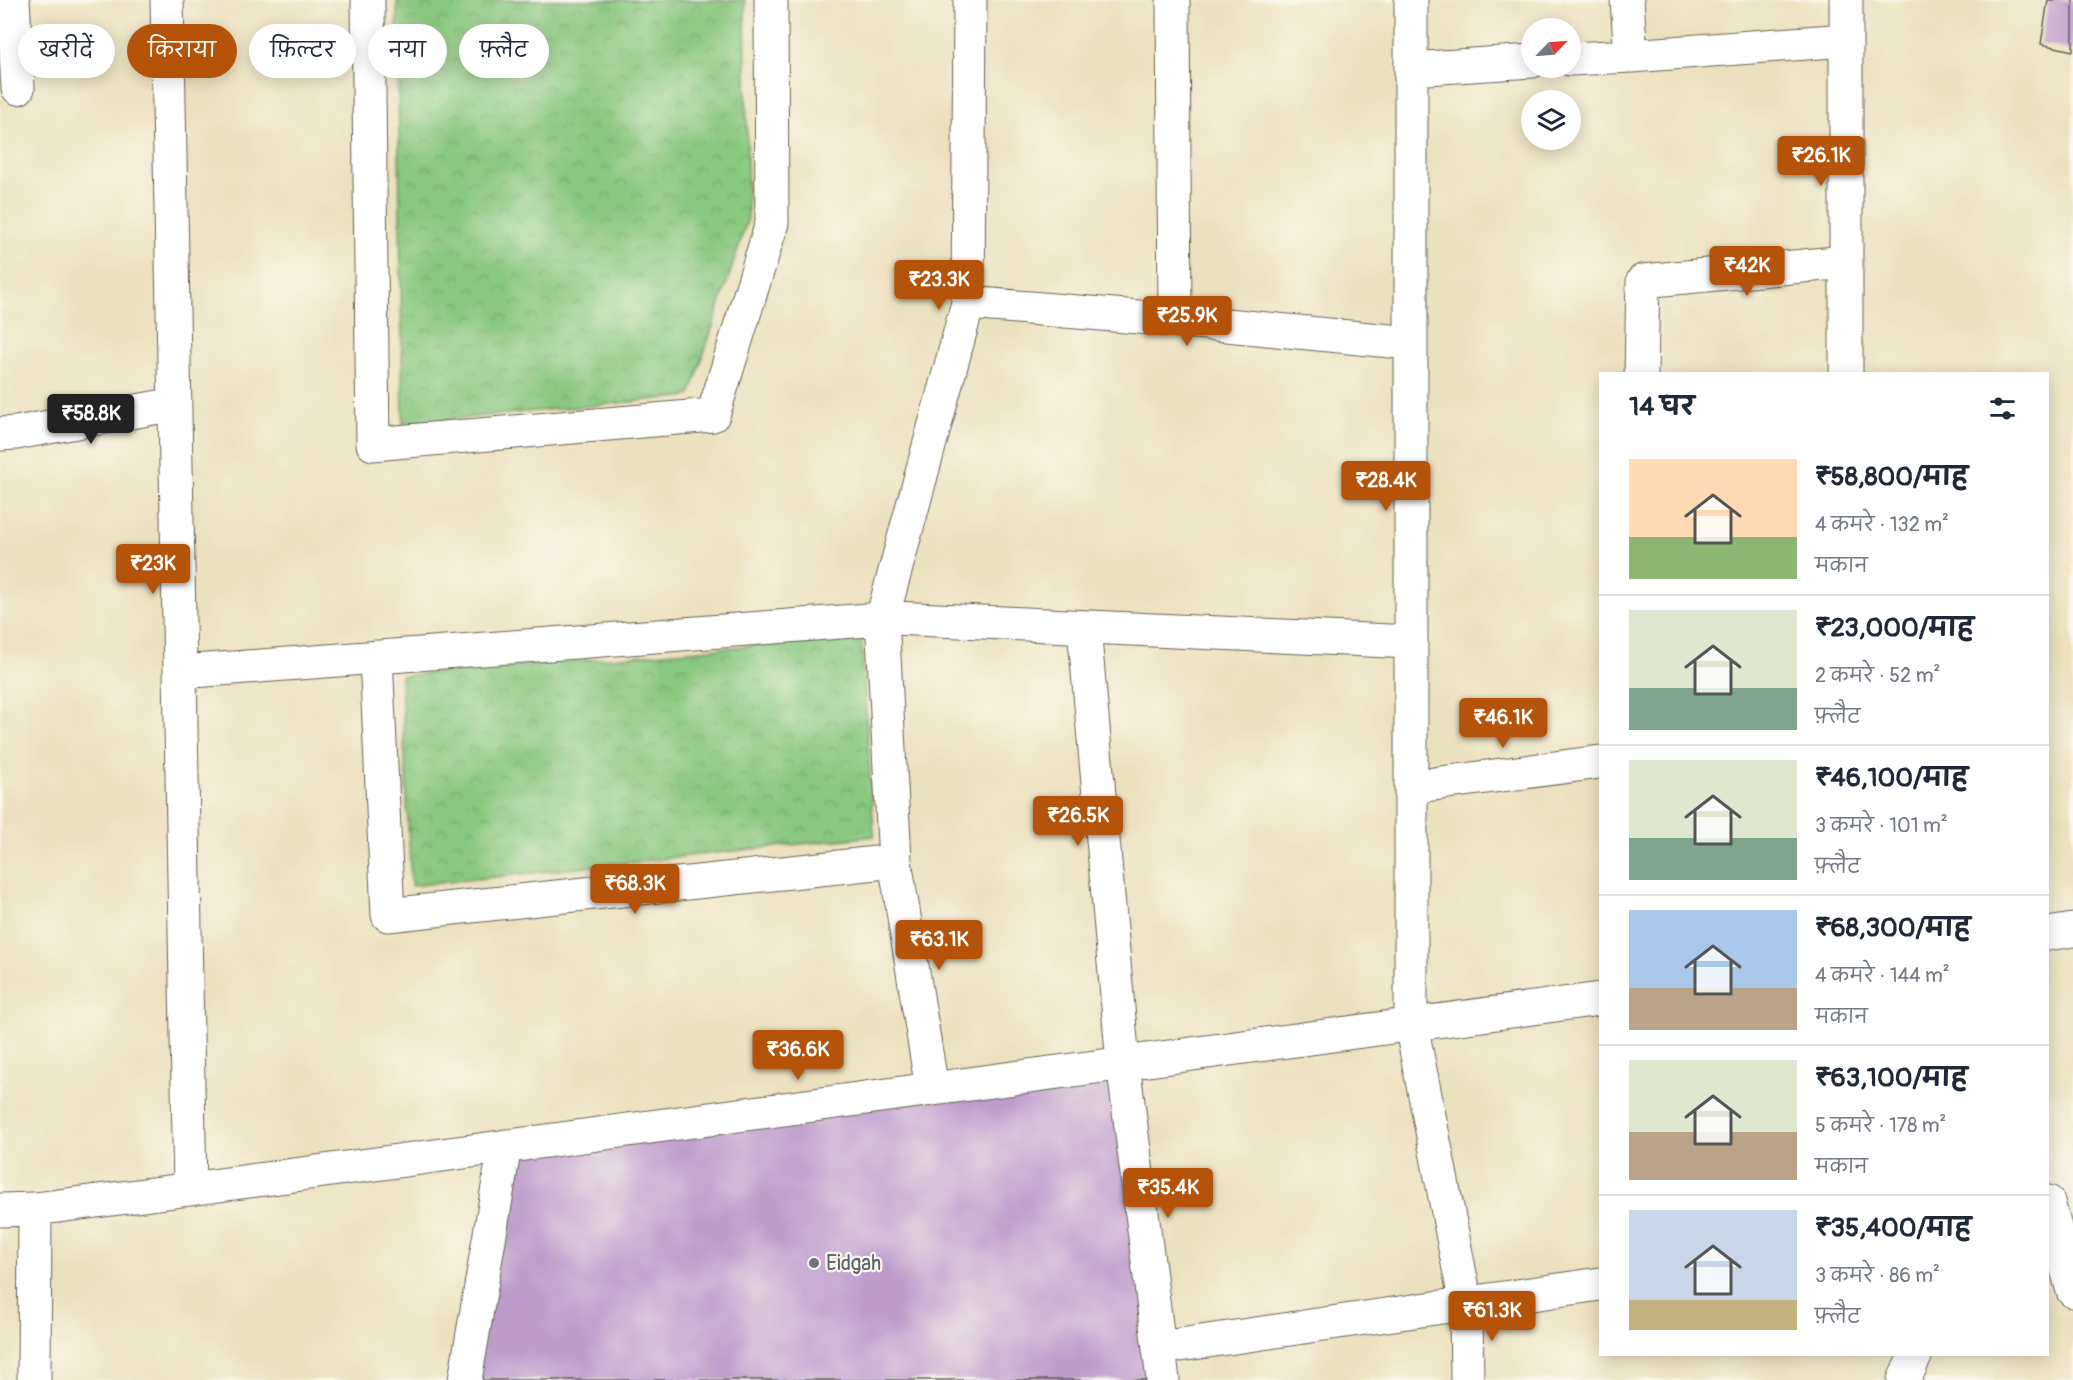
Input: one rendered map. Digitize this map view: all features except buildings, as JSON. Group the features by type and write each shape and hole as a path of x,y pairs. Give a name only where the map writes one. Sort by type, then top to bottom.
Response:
{"street":[{"path":"13,0 18,88"},
{"path":"167,0 190,1189"},
{"path":"368,0 373,444 713,415 772,223 771,0"},
{"path":"932,1089 895,861 882,619 968,303 970,0"},
{"path":"1173,0 1175,320"},
{"path":"1411,0 1411,1024 1466,1304 1467,1380"},
{"path":"1627,0 1630,56"},
{"path":"1846,0 1846,372"},
{"path":"1581,58 1846,40"},
{"path":"1411,69 1521,63"},
{"path":"1641,372 1643,281 1846,262"},
{"path":"968,303 1411,343"},
{"path":"0,434 175,404"},
{"path":"180,672 894,618 1412,642"},
{"path":"1084,627 1123,1063 1163,1380"},
{"path":"376,657 388,915 895,861"},
{"path":"1411,787 1599,762"},
{"path":"2049,934 2073,930"},
{"path":"0,1210 35,1209 190,1189 1599,999"},
{"path":"465,1380 505,1146"},
{"path":"2049,1206 2073,1291"},
{"path":"34,1380 35,1209"},
{"path":"1159,1348 1599,1284"},
{"path":"1904,1380 1915,1356"}],"green space":[{"path":"397,0 745,0 748,218 690,396 403,424 398,78 447,78 447,24 397,24"},
{"path":"861,636 874,836 411,886 401,676"}],"place":[{"name":"Eidgah","path":"814,1263"}]}
